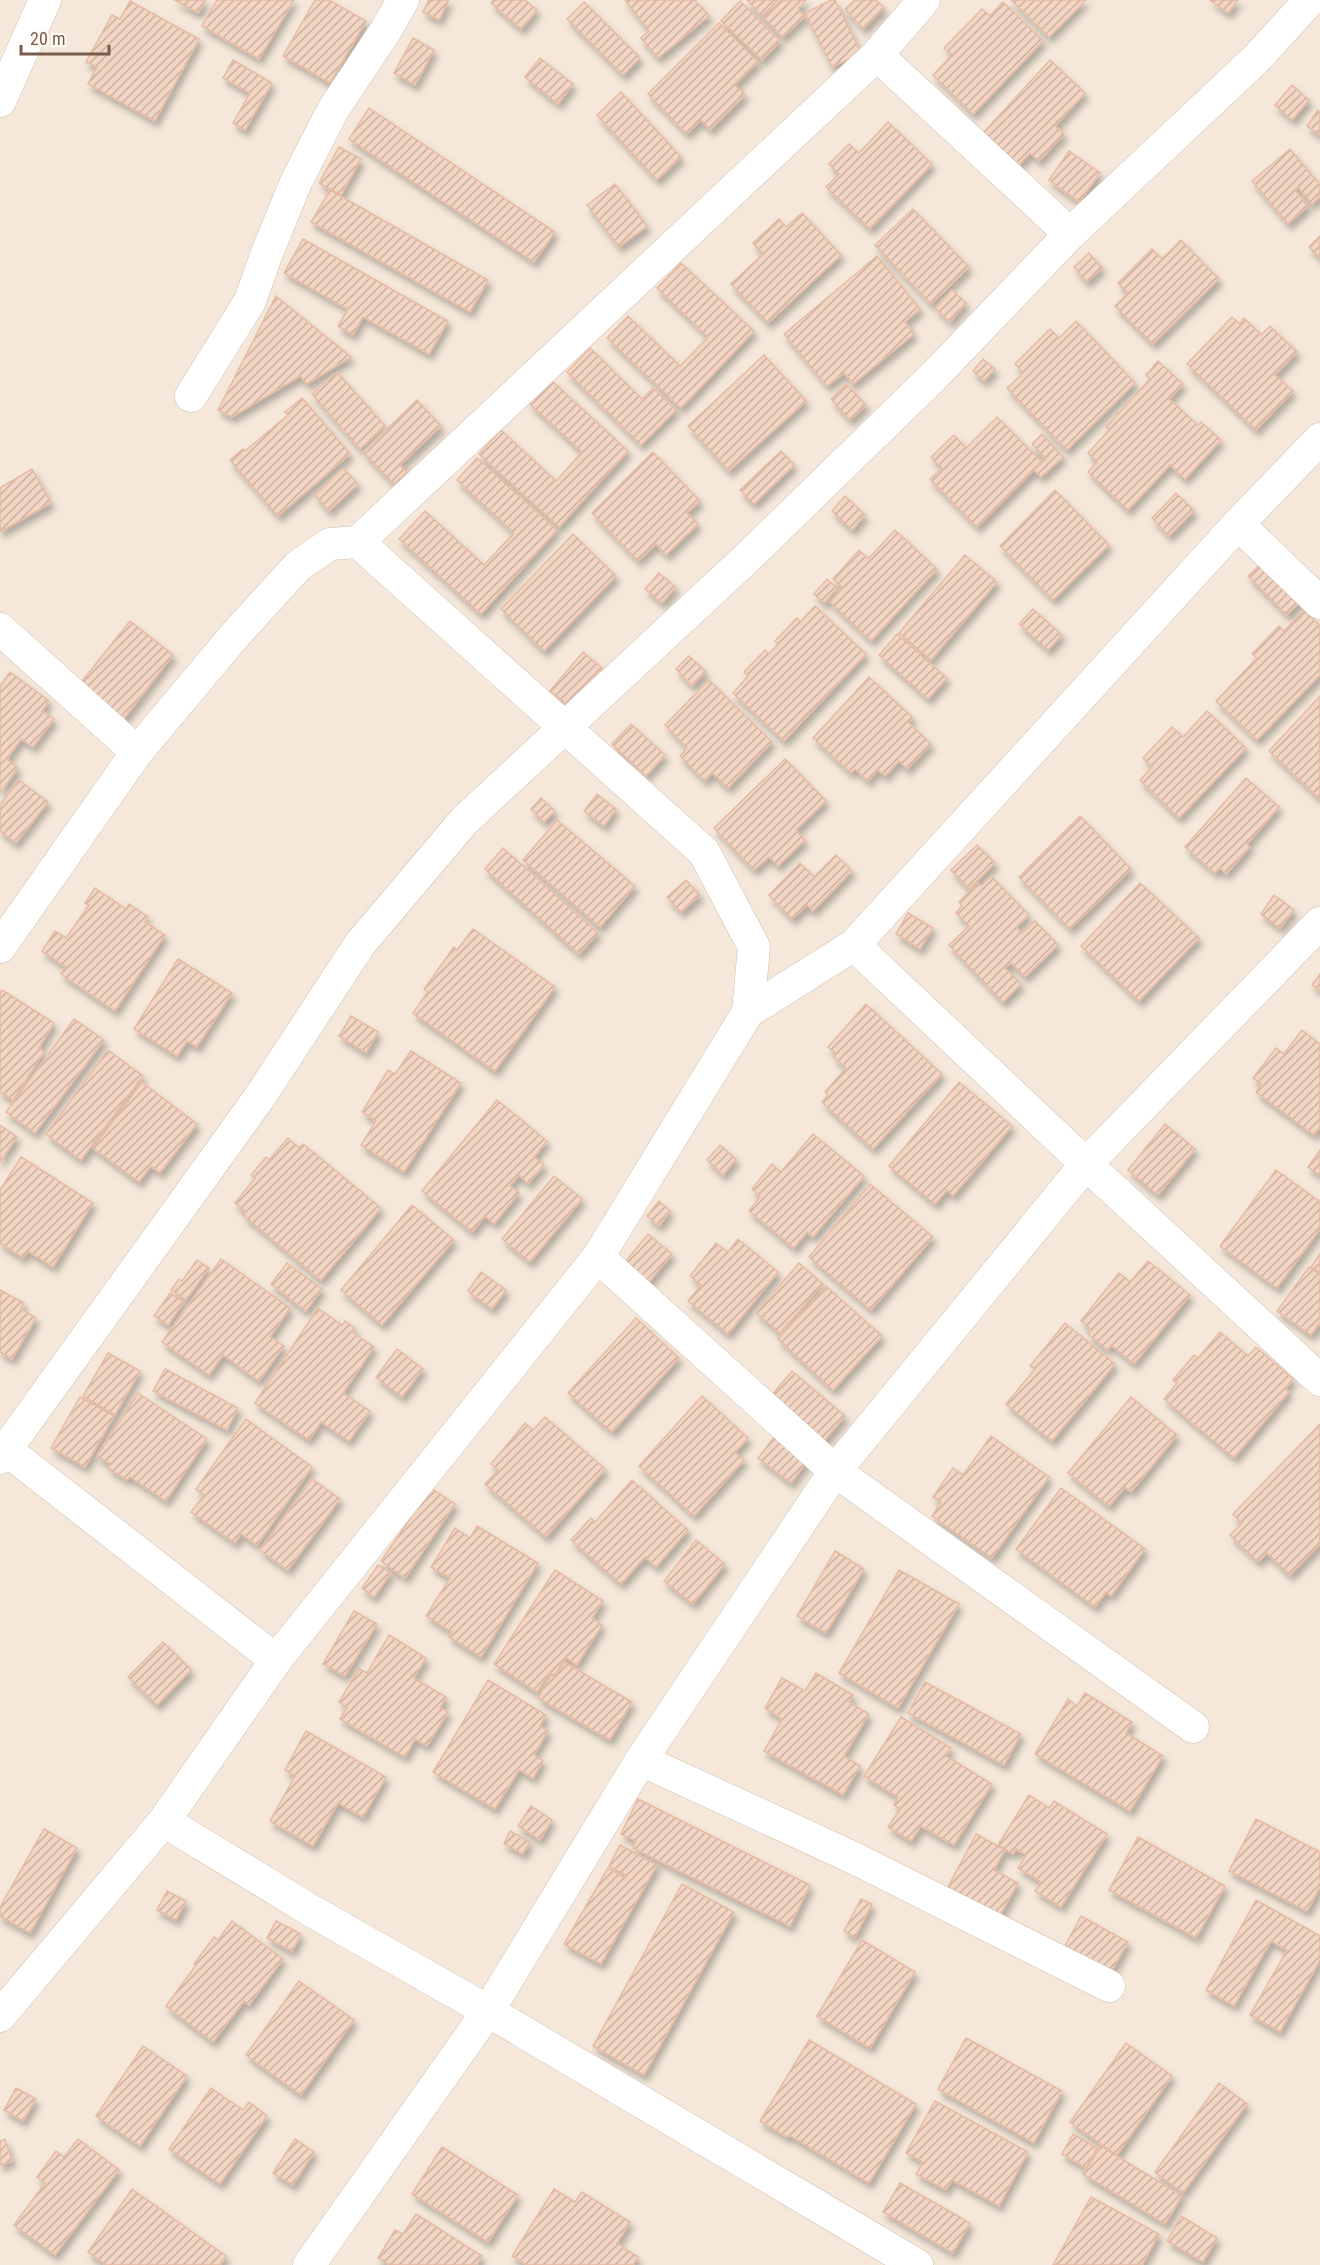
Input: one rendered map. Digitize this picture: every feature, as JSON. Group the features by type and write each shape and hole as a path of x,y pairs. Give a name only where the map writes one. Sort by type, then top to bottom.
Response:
{"street":[{"path":"0,101 11,50 45,0"},
{"path":"191,396 250,301 296,182 333,110 403,0"},
{"path":"0,947 137,752 298,566 330,544 358,542 877,55 924,0"},
{"path":"276,1660 2,1450 259,1098 360,944 464,821 748,557 919,390 1070,234 1256,59 1310,0"},
{"path":"877,55 1070,234"},
{"path":"748,1012 854,945 1238,524 1320,439"},
{"path":"1238,524 1320,603"},
{"path":"0,2016 164,1821 276,1660 598,1257 748,1012 754,947 704,852 358,542"},
{"path":"0,629 137,752"},
{"path":"309,2265 488,2012 641,1760 835,1471 1086,1164 1320,922"},
{"path":"854,945 1320,1380"},
{"path":"598,1257 835,1471 1194,1727"},
{"path":"641,1760 856,1859 1109,1986"},
{"path":"164,1821 310,1910 488,2012 916,2265"}],"shaded area":[{"path":"0,0 1320,0 1320,2265 0,2265"}],"building":[{"path":"175,0 206,0 198,13"},
{"path":"217,0 294,0 259,59 202,26"},
{"path":"315,0 329,0 366,21 330,83 283,56"},
{"path":"429,0 449,0 439,20 423,12"},
{"path":"494,0 525,0 537,10 521,29 491,3"},
{"path":"625,0 695,0 709,16 658,58 641,38 649,31"},
{"path":"747,0 778,0 762,16"},
{"path":"781,0 806,0 798,9 805,16 783,37 764,18"},
{"path":"835,0 861,53 832,67 805,13"},
{"path":"855,0 876,0 884,8 863,29 845,9"},
{"path":"1011,0 1086,0 1049,37"},
{"path":"1210,0 1238,0 1228,13"},
{"path":"130,1 199,39 155,121 88,84 97,67 86,62 112,15 120,19"},
{"path":"740,1 780,41 762,60 721,21"},
{"path":"584,2 640,58 623,75 567,19"},
{"path":"1003,2 1043,41 973,114 933,75 952,55 944,48 982,9 990,16"},
{"path":"719,23 758,62 735,85 745,95 710,130 701,120 687,134 648,94"},
{"path":"413,38 434,50 415,85 394,73"},
{"path":"540,58 573,84 558,104 525,77"},
{"path":"233,60 272,83 245,130 233,123 250,93 223,78"},
{"path":"1050,60 1085,93 1055,126 1064,134 1039,161 1030,153 1019,165 984,132"},
{"path":"1292,85 1309,100 1292,120 1275,105"},
{"path":"621,92 681,157 657,180 597,115"},
{"path":"369,108 555,232 534,262 349,139"},
{"path":"1318,110 1320,112 1320,135 1307,126"},
{"path":"888,122 932,164 870,229 826,187 839,174 829,164 849,144 859,153"},
{"path":"339,147 361,159 341,195 319,183"},
{"path":"1290,149 1320,185 1320,197 1312,204 1298,187 1295,190 1308,206 1288,224 1252,181"},
{"path":"1069,151 1100,173 1079,202 1049,180"},
{"path":"615,184 647,226 619,247 587,205"},
{"path":"330,190 488,280 470,312 311,222"},
{"path":"913,209 969,267 931,304 875,245"},
{"path":"802,213 841,255 768,323 731,284 763,254 753,243 779,219 786,227"},
{"path":"1320,236 1320,258 1309,247"},
{"path":"303,239 448,321 429,354 363,317 353,335 338,326 348,309 284,273"},
{"path":"1181,240 1219,279 1153,344 1115,306 1128,293 1118,283 1152,249 1162,259"},
{"path":"1089,253 1102,268 1087,282 1074,267"},
{"path":"877,256 920,309 905,322 914,334 853,384 844,373 827,386 784,334"},
{"path":"681,263 754,331 681,408 607,338 628,316 680,366 708,337 657,288"},
{"path":"952,290 966,303 950,322 935,308"},
{"path":"276,296 351,357 307,384 300,376 232,417 218,410"},
{"path":"1232,317 1240,324 1244,318 1261,335 1270,326 1297,352 1275,375 1293,391 1256,430 1187,364"},
{"path":"1076,321 1135,383 1067,450 1007,388 1023,373 1015,364 1050,329 1059,338"},
{"path":"590,348 642,399 653,388 676,410 641,445 567,372"},
{"path":"764,355 806,401 729,471 688,426"},
{"path":"983,359 995,369 984,381 973,371"},
{"path":"1158,361 1183,384 1169,399 1198,425 1201,422 1221,440 1185,479 1170,465 1128,510 1088,472 1097,462 1088,453 1109,430 1106,427 1150,379 1146,375"},
{"path":"337,372 385,426 360,449 312,394"},
{"path":"550,379 628,451 559,527 479,454 501,430 556,481 582,452 529,403"},
{"path":"846,384 866,405 850,420 831,399"},
{"path":"302,398 350,454 278,516 230,460 243,449 245,451 288,415 285,412"},
{"path":"417,400 441,426 400,465 407,472 394,484 363,452"},
{"path":"997,417 1042,462 977,527 930,479 942,468 931,457 954,435 966,448"},
{"path":"1042,434 1063,457 1041,477 1034,470 1046,459 1032,444"},
{"path":"781,451 794,465 754,504 740,490"},
{"path":"653,452 700,501 687,513 698,524 666,555 656,544 638,561 592,513"},
{"path":"477,458 557,530 481,614 399,539 425,511 484,565 514,533 457,480"},
{"path":"343,468 358,484 329,511 315,495"},
{"path":"32,469 51,503 0,532 0,488"},
{"path":"1055,490 1109,545 1053,600 1000,546"},
{"path":"1176,493 1194,511 1169,536 1152,518"},
{"path":"845,496 865,515 852,530 832,511"},
{"path":"895,530 937,569 871,641 830,602 843,588 833,579 859,550 868,559"},
{"path":"573,534 616,576 544,651 501,609"},
{"path":"965,555 997,582 931,660 899,633"},
{"path":"1264,561 1302,600 1287,615 1248,576"},
{"path":"659,573 676,587 662,603 645,589"},
{"path":"827,579 837,588 825,603 814,594"},
{"path":"815,606 866,654 784,741 733,693 748,676 744,672 765,650 769,654 778,644 775,641 797,618 800,622"},
{"path":"1033,609 1062,635 1048,650 1019,624"},
{"path":"1304,610 1320,626 1320,675 1257,740 1216,701 1257,658 1252,654 1279,626 1284,631"},
{"path":"130,621 173,655 123,720 79,685"},
{"path":"897,634 947,678 928,699 879,655"},
{"path":"583,652 603,669 571,707 550,691"},
{"path":"689,656 706,672 692,686 676,669"},
{"path":"10,672 49,701 42,711 54,719 33,747 21,739 7,759 18,768 0,793 0,686"},
{"path":"869,677 913,718 908,722 931,744 907,769 899,761 885,776 878,770 868,781 855,769 851,773 813,738"},
{"path":"709,680 772,742 728,788 712,773 705,781 680,756 687,748 665,725"},
{"path":"1320,696 1320,799 1269,751"},
{"path":"1207,711 1246,748 1179,818 1140,780 1152,767 1143,758 1172,727 1183,737"},
{"path":"631,724 665,755 646,776 612,744"},
{"path":"785,759 826,801 796,830 805,840 778,866 769,857 754,870 714,828"},
{"path":"1246,778 1279,807 1247,844 1250,847 1226,874 1220,868 1215,873 1185,847"},
{"path":"19,780 48,802 16,843 0,831 0,805"},
{"path":"597,794 616,809 604,826 584,811"},
{"path":"541,798 555,811 544,822 531,809"},
{"path":"1080,816 1131,869 1070,929 1019,877"},
{"path":"557,820 635,886 600,927 523,860"},
{"path":"977,845 995,863 969,889 951,870"},
{"path":"503,848 598,933 579,954 485,869"},
{"path":"836,855 852,871 813,911 807,905 792,919 769,895 800,863 814,877"},
{"path":"991,876 1029,915 1016,927 1022,933 1035,921 1058,945 1025,977 1011,963 1005,968 1021,984 1003,1002 949,945 969,926 956,913 962,906 959,902 978,883 981,886"},
{"path":"686,880 700,895 681,912 667,897"},
{"path":"1140,883 1199,938 1139,1001 1081,946"},
{"path":"95,888 126,909 129,904 148,917 145,922 165,935 115,1011 61,974 66,967 42,951 55,931 66,938 89,905 85,903"},
{"path":"1274,895 1294,910 1280,928 1261,914"},
{"path":"908,913 933,928 920,949 896,934"},
{"path":"473,929 555,987 495,1071 413,1013 428,992 424,989 454,947 457,950"},
{"path":"178,959 232,993 197,1047 187,1041 177,1056 134,1029"},
{"path":"1320,974 1320,991 1312,985"},
{"path":"2,990 54,1023 39,1048 44,1052 13,1100 0,1092 0,993"},
{"path":"866,1004 942,1074 873,1149 822,1102 828,1095 825,1092 846,1068 834,1057 836,1054 828,1047"},
{"path":"351,1016 378,1032 366,1053 339,1036"},
{"path":"74,1019 104,1040 35,1133 6,1112"},
{"path":"1302,1030 1320,1044 1320,1127 1314,1135 1256,1092 1261,1084 1253,1078 1276,1048 1284,1054"},
{"path":"108,1050 143,1076 81,1160 46,1134"},
{"path":"411,1051 461,1083 404,1172 361,1145 376,1121 362,1112 388,1070 395,1074"},
{"path":"142,1082 197,1124 160,1173 151,1166 139,1182 93,1148"},
{"path":"959,1082 1012,1126 953,1196 947,1190 935,1204 889,1166"},
{"path":"497,1100 547,1141 534,1157 544,1165 528,1184 519,1175 510,1186 519,1193 494,1224 485,1216 472,1232 422,1191"},
{"path":"1165,1124 1195,1149 1158,1195 1128,1170"},
{"path":"0,1125 17,1137 0,1162"},
{"path":"813,1134 864,1176 813,1237 807,1232 794,1248 749,1211 760,1197 752,1189 772,1164 781,1172"},
{"path":"288,1138 299,1148 303,1144 381,1208 321,1280 243,1215 246,1212 235,1203 255,1178 251,1175 266,1157 269,1160"},
{"path":"720,1145 736,1159 723,1175 707,1160"},
{"path":"1320,1150 1320,1175 1308,1167"},
{"path":"21,1157 93,1203 53,1267 28,1251 23,1258 0,1243 0,1190"},
{"path":"1276,1170 1320,1202 1320,1229 1277,1288 1220,1246"},
{"path":"554,1176 582,1199 530,1262 502,1239"},
{"path":"870,1184 933,1237 871,1310 809,1257"},
{"path":"659,1201 670,1211 659,1226 647,1216"},
{"path":"412,1205 454,1240 382,1325 341,1290"},
{"path":"648,1234 672,1254 645,1287 625,1271 631,1265 626,1261"},
{"path":"738,1239 778,1272 728,1334 688,1301 701,1285 690,1276 716,1243 728,1252"},
{"path":"1320,1254 1320,1273 1311,1267"},
{"path":"221,1259 290,1308 270,1337 284,1346 259,1381 223,1355 209,1375 162,1342"},
{"path":"197,1260 209,1268 186,1300 171,1290 179,1279 182,1281"},
{"path":"1148,1261 1190,1295 1134,1364 1111,1345 1108,1350 1088,1334 1092,1330 1081,1321 1119,1273 1130,1282"},
{"path":"287,1263 322,1289 306,1311 271,1284"},
{"path":"799,1263 823,1284 780,1333 756,1313"},
{"path":"1309,1267 1320,1275 1320,1326 1318,1325 1311,1335 1277,1311"},
{"path":"481,1272 506,1290 492,1309 468,1291"},
{"path":"826,1286 882,1336 833,1390 778,1339"},
{"path":"0,1290 24,1303 21,1309 36,1318 12,1359 0,1352"},
{"path":"170,1293 184,1302 168,1325 154,1316"},
{"path":"318,1308 342,1325 345,1321 355,1328 352,1332 374,1347 343,1393 370,1411 349,1441 321,1422 309,1440 255,1403"},
{"path":"636,1318 679,1358 612,1432 568,1393"},
{"path":"1065,1323 1115,1364 1052,1441 1006,1404 1035,1369 1030,1366"},
{"path":"1220,1332 1248,1356 1256,1347 1293,1379 1285,1389 1289,1392 1234,1458 1164,1399 1177,1383 1173,1380 1194,1355 1198,1358"},
{"path":"397,1349 423,1369 402,1397 376,1377"},
{"path":"108,1353 140,1371 115,1415 83,1396"},
{"path":"165,1369 238,1408 227,1430 153,1391"},
{"path":"792,1371 845,1416 820,1446 767,1401"},
{"path":"138,1393 207,1439 166,1501 130,1477 127,1480 108,1468 110,1464 97,1456"},
{"path":"702,1396 748,1438 735,1452 744,1460 694,1516 639,1466"},
{"path":"80,1397 114,1416 85,1467 51,1448"},
{"path":"1131,1397 1177,1435 1131,1492 1125,1487 1109,1506 1068,1473"},
{"path":"545,1417 605,1469 546,1537 485,1484 498,1470 491,1464 525,1423 533,1430"},
{"path":"246,1419 312,1467 257,1545 241,1534 235,1543 191,1512 204,1495 196,1489"},
{"path":"1320,1424 1320,1544 1290,1575 1267,1553 1258,1562 1230,1535 1242,1523 1233,1514"},
{"path":"775,1436 808,1460 791,1483 758,1458"},
{"path":"991,1436 1049,1477 992,1558 932,1516 941,1502 933,1497 953,1468 963,1475"},
{"path":"312,1479 340,1499 288,1570 260,1550"},
{"path":"632,1480 688,1530 656,1567 645,1557 621,1584 571,1540 591,1518 595,1522"},
{"path":"431,1488 455,1504 405,1578 381,1561"},
{"path":"1061,1488 1145,1549 1111,1596 1106,1592 1095,1607 1016,1549"},
{"path":"477,1526 538,1563 481,1657 449,1637 452,1632 426,1616 450,1578 431,1567 455,1528 470,1538"},
{"path":"696,1540 725,1564 693,1604 664,1581"},
{"path":"835,1551 864,1569 826,1633 797,1616"},
{"path":"378,1565 391,1573 374,1597 362,1588"},
{"path":"555,1570 603,1601 592,1618 602,1625 577,1665 566,1658 554,1676 550,1673 537,1692 494,1664"},
{"path":"899,1570 959,1604 898,1708 839,1673"},
{"path":"354,1611 377,1624 345,1676 323,1664"},
{"path":"389,1635 426,1658 414,1678 446,1697 440,1708 448,1712 427,1746 415,1739 405,1757 340,1719 347,1707 339,1702 359,1669 367,1673"},
{"path":"163,1642 191,1670 157,1705 128,1677"},
{"path":"564,1662 632,1702 610,1740 538,1698 551,1675 555,1677"},
{"path":"816,1673 853,1695 849,1702 869,1714 844,1756 860,1766 843,1795 764,1751 782,1719 765,1708 782,1678 805,1691"},
{"path":"488,1680 546,1715 540,1726 548,1731 534,1755 543,1761 533,1778 519,1770 495,1809 433,1772"},
{"path":"925,1682 1021,1734 1004,1765 908,1713"},
{"path":"1085,1693 1132,1722 1126,1733 1163,1756 1130,1811 1035,1754 1068,1699 1077,1706"},
{"path":"901,1717 951,1748 946,1756 992,1784 954,1845 921,1826 911,1841 888,1827 900,1809 894,1805 898,1797 864,1776"},
{"path":"306,1731 386,1777 363,1817 338,1803 313,1846 270,1821 295,1776 285,1770"},
{"path":"1029,1795 1049,1808 1054,1801 1107,1834 1061,1907 1035,1891 1041,1882 1018,1868 1026,1855 1016,1849 1013,1854 998,1845"},
{"path":"638,1799 810,1885 790,1926 633,1848 636,1841 621,1834"},
{"path":"531,1806 552,1820 540,1840 518,1826"},
{"path":"1256,1819 1320,1852 1320,1887 1307,1911 1229,1871"},
{"path":"44,1829 77,1848 30,1933 0,1916 0,1907"},
{"path":"510,1831 530,1842 523,1854 504,1844"},
{"path":"976,1834 1005,1850 994,1870 1018,1883 1000,1915 948,1887"},
{"path":"1138,1837 1225,1886 1196,1938 1109,1890"},
{"path":"620,1845 657,1865 601,1964 564,1944 608,1868 625,1878 627,1876 609,1866"},
{"path":"682,1884 734,1912 644,2075 593,2046"},
{"path":"167,1891 186,1901 176,1920 157,1910"},
{"path":"861,1899 872,1904 855,1937 844,1931"},
{"path":"1256,1900 1320,1936 1320,1960 1280,2032 1250,2015 1287,1950 1271,1941 1234,2006 1206,1990"},
{"path":"1081,1916 1128,1942 1111,1972 1065,1946"},
{"path":"232,1921 283,1959 249,2005 244,2001 213,2042 166,2006 214,1937 218,1940"},
{"path":"276,1921 301,1934 292,1951 267,1938"},
{"path":"862,1940 915,1972 870,2048 817,2016"},
{"path":"299,1981 354,2020 301,2095 246,2055"},
{"path":"966,2038 1062,2091 1034,2143 938,2089"},
{"path":"809,2040 916,2104 869,2183 789,2135 787,2137 760,2121"},
{"path":"1126,2043 1172,2076 1117,2155 1070,2122"},
{"path":"143,2046 187,2076 140,2146 96,2116"},
{"path":"1219,2083 1247,2104 1183,2193 1155,2172"},
{"path":"16,2088 36,2099 23,2121 4,2110"},
{"path":"211,2088 243,2110 249,2102 267,2116 220,2184 169,2149"},
{"path":"935,2101 1028,2152 999,2206 952,2180 946,2190 916,2174 923,2162 906,2153"},
{"path":"1073,2134 1097,2148 1086,2168 1062,2154"},
{"path":"5,2139 12,2161 0,2165 0,2141"},
{"path":"78,2139 119,2170 55,2255 14,2225 45,2183 37,2177 56,2151 64,2157"},
{"path":"295,2139 314,2152 293,2185 273,2173"},
{"path":"1101,2146 1182,2196 1165,2224 1083,2174"},
{"path":"442,2147 518,2195 488,2242 412,2194"},
{"path":"900,2183 970,2223 953,2253 883,2212"},
{"path":"132,2189 226,2256 220,2265 106,2265 88,2252"},
{"path":"554,2189 575,2202 582,2192 630,2222 617,2243 638,2257 633,2265 527,2265 512,2256"},
{"path":"1091,2197 1159,2234 1142,2265 1053,2265"},
{"path":"416,2214 482,2256 477,2265 390,2265 378,2258 395,2230 403,2234"},
{"path":"1181,2216 1217,2238 1203,2262 1167,2241"}]}
